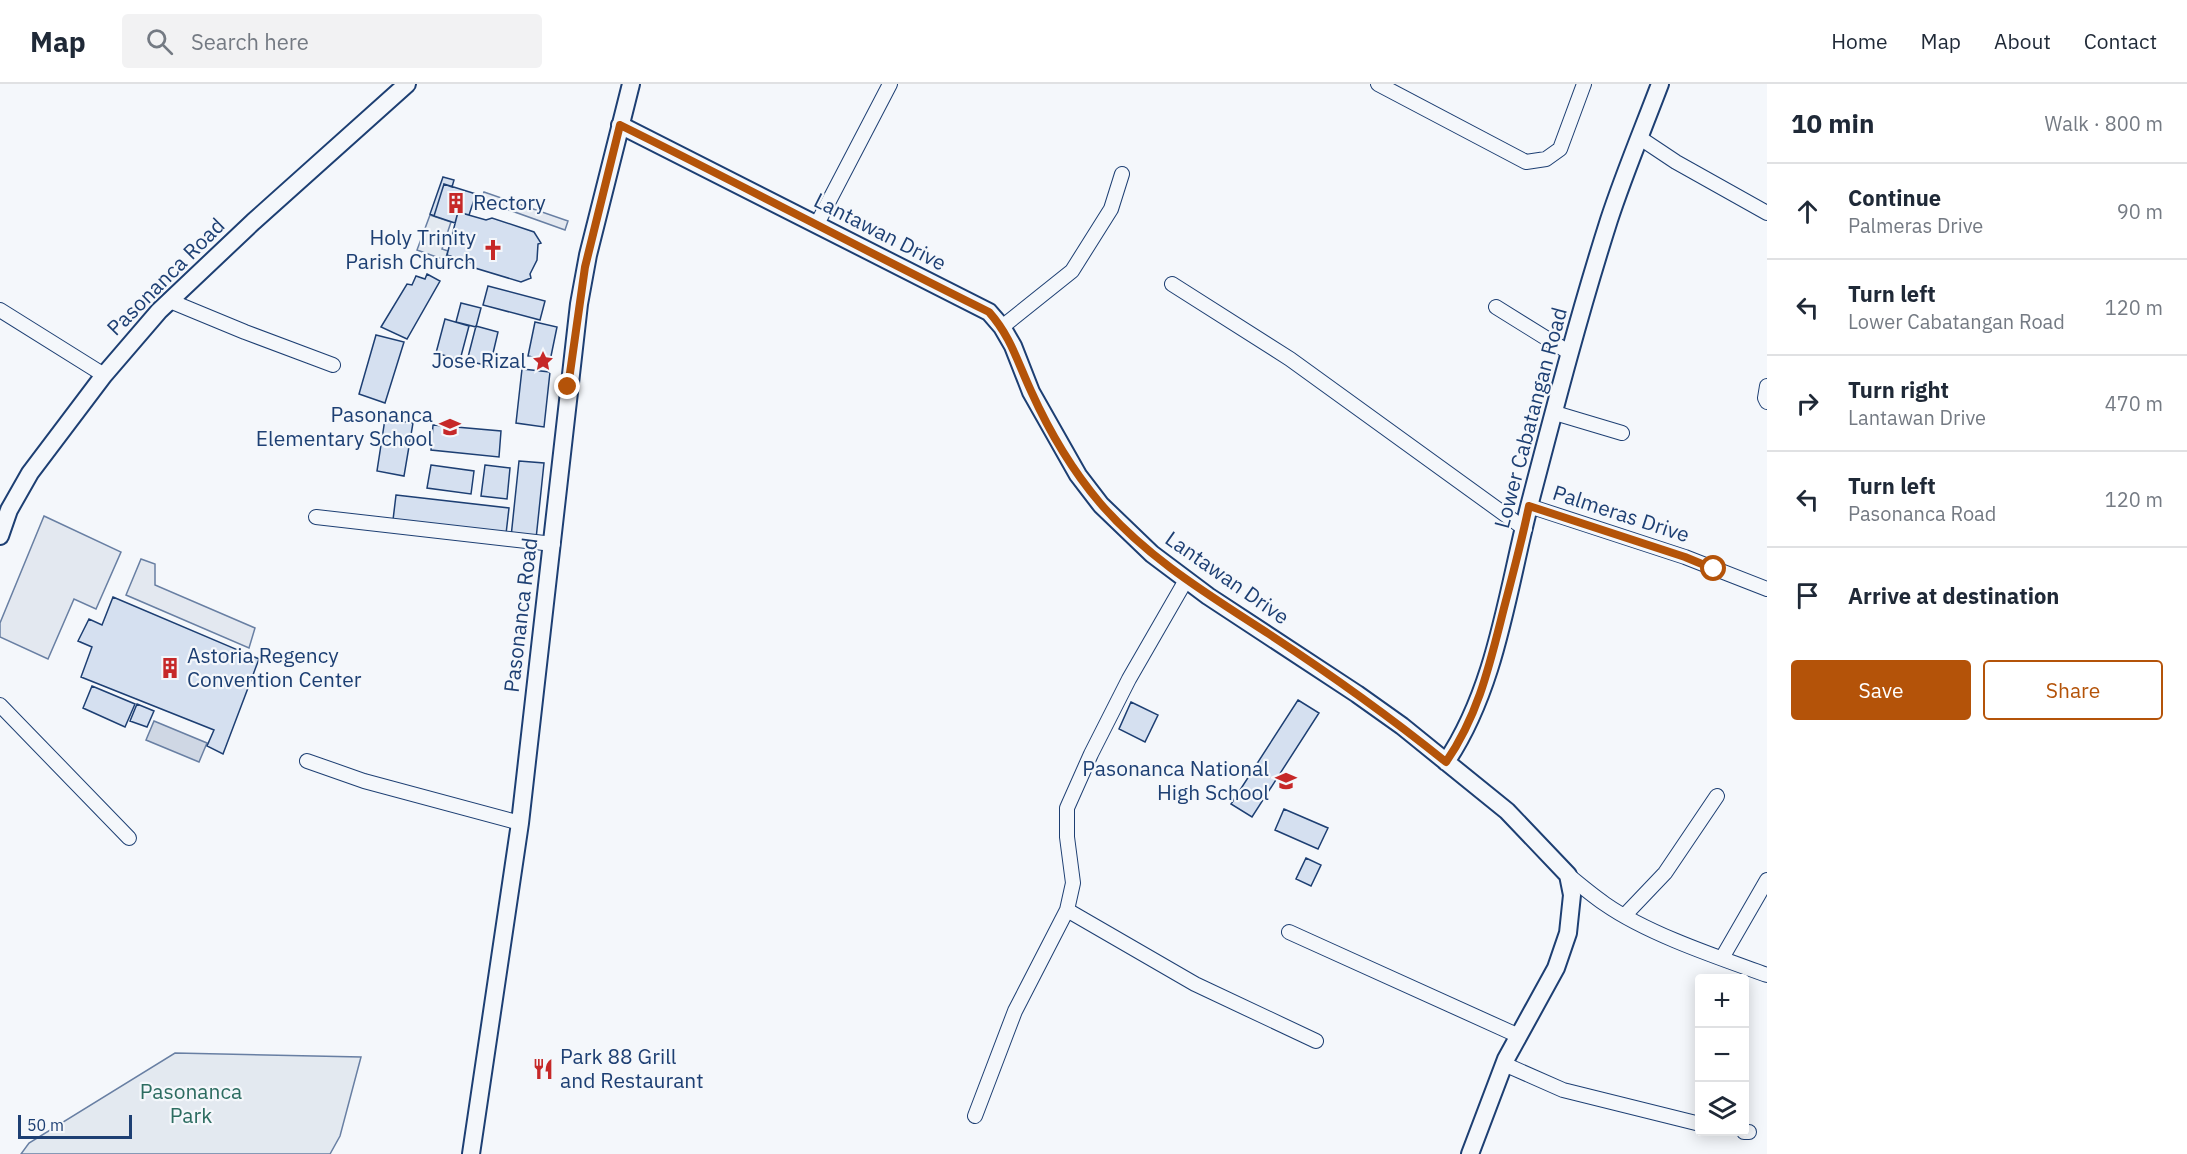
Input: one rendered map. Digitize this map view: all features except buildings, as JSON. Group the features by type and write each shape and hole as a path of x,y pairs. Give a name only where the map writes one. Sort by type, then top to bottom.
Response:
{"street":[{"name":"Pasonanca Road","path":"0,536 9,510 30,473 104,375 170,301 253,222 406,84"},
{"name":"Pasonanca Road","path":"471,1154 520,823 570,372 582,286 631,84"},
{"path":"817,224 890,84"},
{"path":"1378,84 1526,162 1546,159 1560,149 1584,84"},
{"name":"Lower Cabatangan Road","path":"1446,762 1469,724 1479,699 1570,353 1610,218 1660,84"},
{"name":"Lantawan Drive","path":"620,125 989,312 1002,327 1013,346 1031,392 1078,475 1101,505 1152,554 1186,580 1358,694 1402,726 1507,811 1568,875 1605,904 1662,934 1767,975"},
{"path":"1640,138 1676,162 1767,213"},
{"path":"1002,327 1072,271 1111,209 1122,174"},
{"path":"1172,284 1316,377 1525,529"},
{"path":"170,301 333,365"},
{"path":"1496,307 1570,353"},
{"path":"0,310 104,375"},
{"path":"1767,386 1765,398 1767,402"},
{"path":"1555,413 1622,433"},
{"name":"Palmeras Drive","path":"1529,506 1685,557 1767,589"},
{"path":"316,517 552,544"},
{"path":"975,1116 1015,1011 1067,910 1073,883 1067,837 1068,808 1090,754 1129,679 1186,580"},
{"path":"0,705 129,838"},
{"path":"307,761 364,781 520,823"},
{"path":"1625,915 1665,873 1717,796"},
{"path":"1470,1154 1504,1064 1556,968 1568,933 1572,895 1568,875"},
{"path":"1722,958 1767,880"},
{"path":"1067,910 1195,984 1316,1041"},
{"path":"1289,932 1519,1036"},
{"path":"1504,1064 1563,1090 1695,1123"}],"green space":[{"path":"430,215 451,222 442,249 448,251 445,260 417,250"},
{"name":"Pasonanca Park","path":"175,1053 361,1057 340,1136 330,1154 21,1154 29,1143"}],"shaded area":[{"path":"484,192 568,221 565,230 481,200"},
{"path":"44,516 121,552 96,609 74,599 48,659 0,637 0,623"},
{"path":"141,559 155,564 155,585 255,628 249,648 126,595"},
{"path":"154,721 207,743 199,762 146,740"}],"place":[{"name":"Rectory","path":"456,203"},
{"name":"Holy Trinity Parish Church","path":"493,250"},
{"name":"Jose Rizal","path":"543,361"},
{"name":"Pasonanca Elementary School","path":"450,427"},
{"name":"Astoria Regency Convention Center","path":"170,668"},
{"name":"Pasonanca National High School","path":"1286,781"},
{"name":"Park 88 Grill and Restaurant","path":"543,1069"}],"route":[{"path":"568,387 585,267 620,125 989,312 1002,327 1013,346 1031,392 1058,442 1078,475 1101,505 1152,554 1186,580 1358,694 1446,762 1469,724 1479,699 1492,657 1529,506 1606,530 1714,569"}]}
